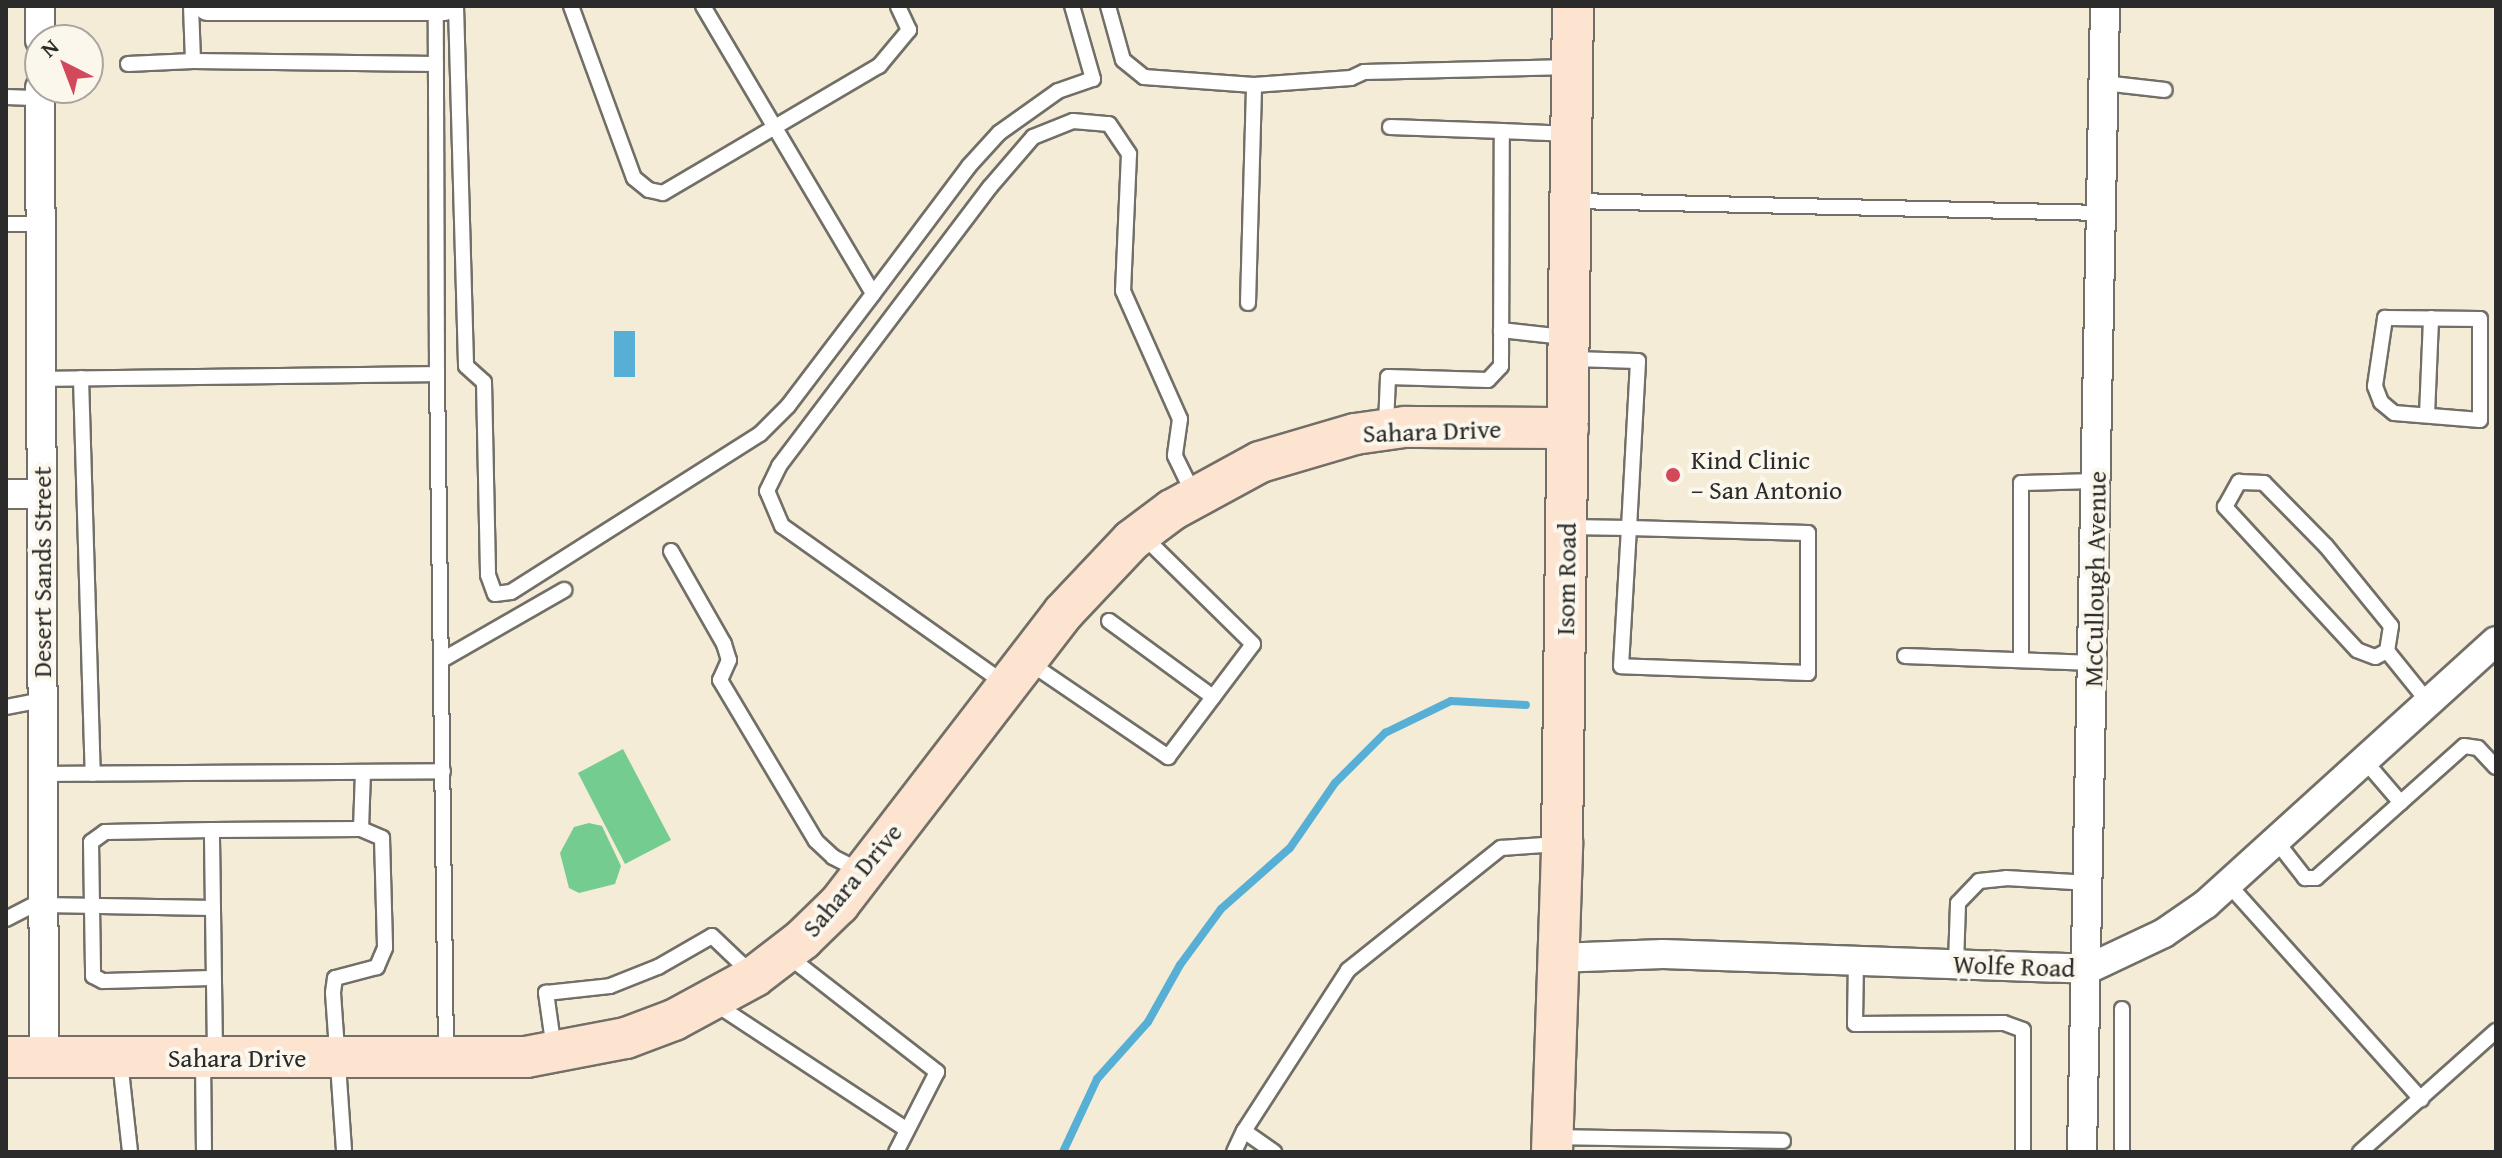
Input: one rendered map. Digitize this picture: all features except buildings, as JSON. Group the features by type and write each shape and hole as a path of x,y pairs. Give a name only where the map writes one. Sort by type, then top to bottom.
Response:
{"street":[{"path":"208,6 443,6"},
{"name":"Isom Road","path":"1552,1145 1562,844 1573,6"},
{"name":"McCullough Avenue","path":"2082,1152 2090,883 2105,6"},
{"name":"Desert Sands Street","path":"25,1057 43,903 40,104"},
{"name":"Sahara Drive","path":"25,1057 446,1059 555,1053 626,1038 711,1002 770,965 839,904 1096,575 1141,533 1194,496 1260,462 1307,445 1386,429 1568,428"},
{"path":"6,494 41,494"},
{"name":"Wolfe Road","path":"1557,958 1663,954 2088,969 2164,933 2229,885 2496,641"}],"lane":[{"path":"191,6 193,61"},
{"path":"443,6 436,64 446,1059"},
{"path":"443,6 466,366 484,382 488,575 495,594 511,592 760,434 788,406 969,166 999,133 1058,91 1093,79 1072,6"},
{"path":"571,6 634,178 649,190 663,193 879,66 909,30 898,6"},
{"path":"703,6 873,294"},
{"path":"1108,6 1123,60 1144,77 1254,85 1351,78 1364,72 1571,67"},
{"path":"128,64 193,61 436,64"},
{"path":"2104,83 2165,90"},
{"path":"1248,303 1254,85"},
{"path":"1141,533 1253,644 1168,757 1017,673 782,526 767,491 779,466 990,187 1033,137 1073,121 1109,124 1129,154 1123,291 1180,419 1175,456 1194,496"},
{"path":"1390,127 1570,134"},
{"path":"1386,429 1388,377 1488,380 1501,366 1502,131"},
{"path":"1570,200 2102,213"},
{"path":"6,224 41,224"},
{"path":"2385,318 2480,319 2490,335 2480,420 2394,413 2381,402 2375,386 2385,318"},
{"path":"2427,415 2431,318"},
{"path":"1501,330 1567,348 1638,361 1629,528 1621,666 1808,673 1808,533 1629,528 1567,527"},
{"path":"41,379 437,374"},
{"path":"81,378 93,774"},
{"path":"2021,660 2021,483 2097,481"},
{"path":"2387,651 2375,657 2357,650 2225,507 2239,482 2264,483 2326,546 2391,626 2387,651 2429,703"},
{"path":"671,551 724,644 729,660 720,680 792,801 816,841 833,857 863,872"},
{"path":"442,660 564,590"},
{"path":"1109,621 1213,697"},
{"path":"1905,656 2094,663"},
{"path":"6,707 42,700"},
{"path":"2277,842 2305,878 2316,878 2464,746 2478,748 2496,767"},
{"path":"2365,761 2401,803"},
{"path":"43,774 443,771"},
{"path":"361,829 363,772"},
{"path":"213,978 103,981 93,976 91,842 105,832 212,830 361,829 382,838 385,948 377,967 335,978 333,993 344,1152"},
{"path":"204,1152 213,978 212,830"},
{"path":"1234,1152 1244,1131 1348,970 1501,848 1562,844"},
{"path":"1956,964 1958,903 1979,881 2006,878 2090,883"},
{"path":"2229,885 2421,1099"},
{"path":"6,919 43,903 213,908"},
{"path":"555,1053 546,993 610,986 658,967 712,936 770,965 937,1072 896,1152"},
{"path":"1856,960 1855,1024 2004,1023 2023,1030 2023,1152"},
{"path":"711,1002 907,1130"},
{"path":"2122,1009 2122,1152"},
{"path":"2360,1152 2421,1099 2491,1049 2496,1031"},
{"path":"120,1057 130,1152"},
{"path":"1244,1131 1274,1152"},
{"path":"1552,1145 1783,1141"}],"green space":[{"path":"623,749 671,840 625,864 578,773"},
{"path":"589,823 602,826 621,866 615,884 579,893 569,888 560,853 574,827"}],"water":[{"path":"614,331 635,331 635,377 614,377"}],"waterway":[{"path":"1063,1152 1097,1079 1148,1022 1180,965 1221,909 1290,848 1335,783 1385,733 1451,701 1526,705"}],"place":[{"name":"Kind Clinic – San Antonio","path":"1673,475"}]}
